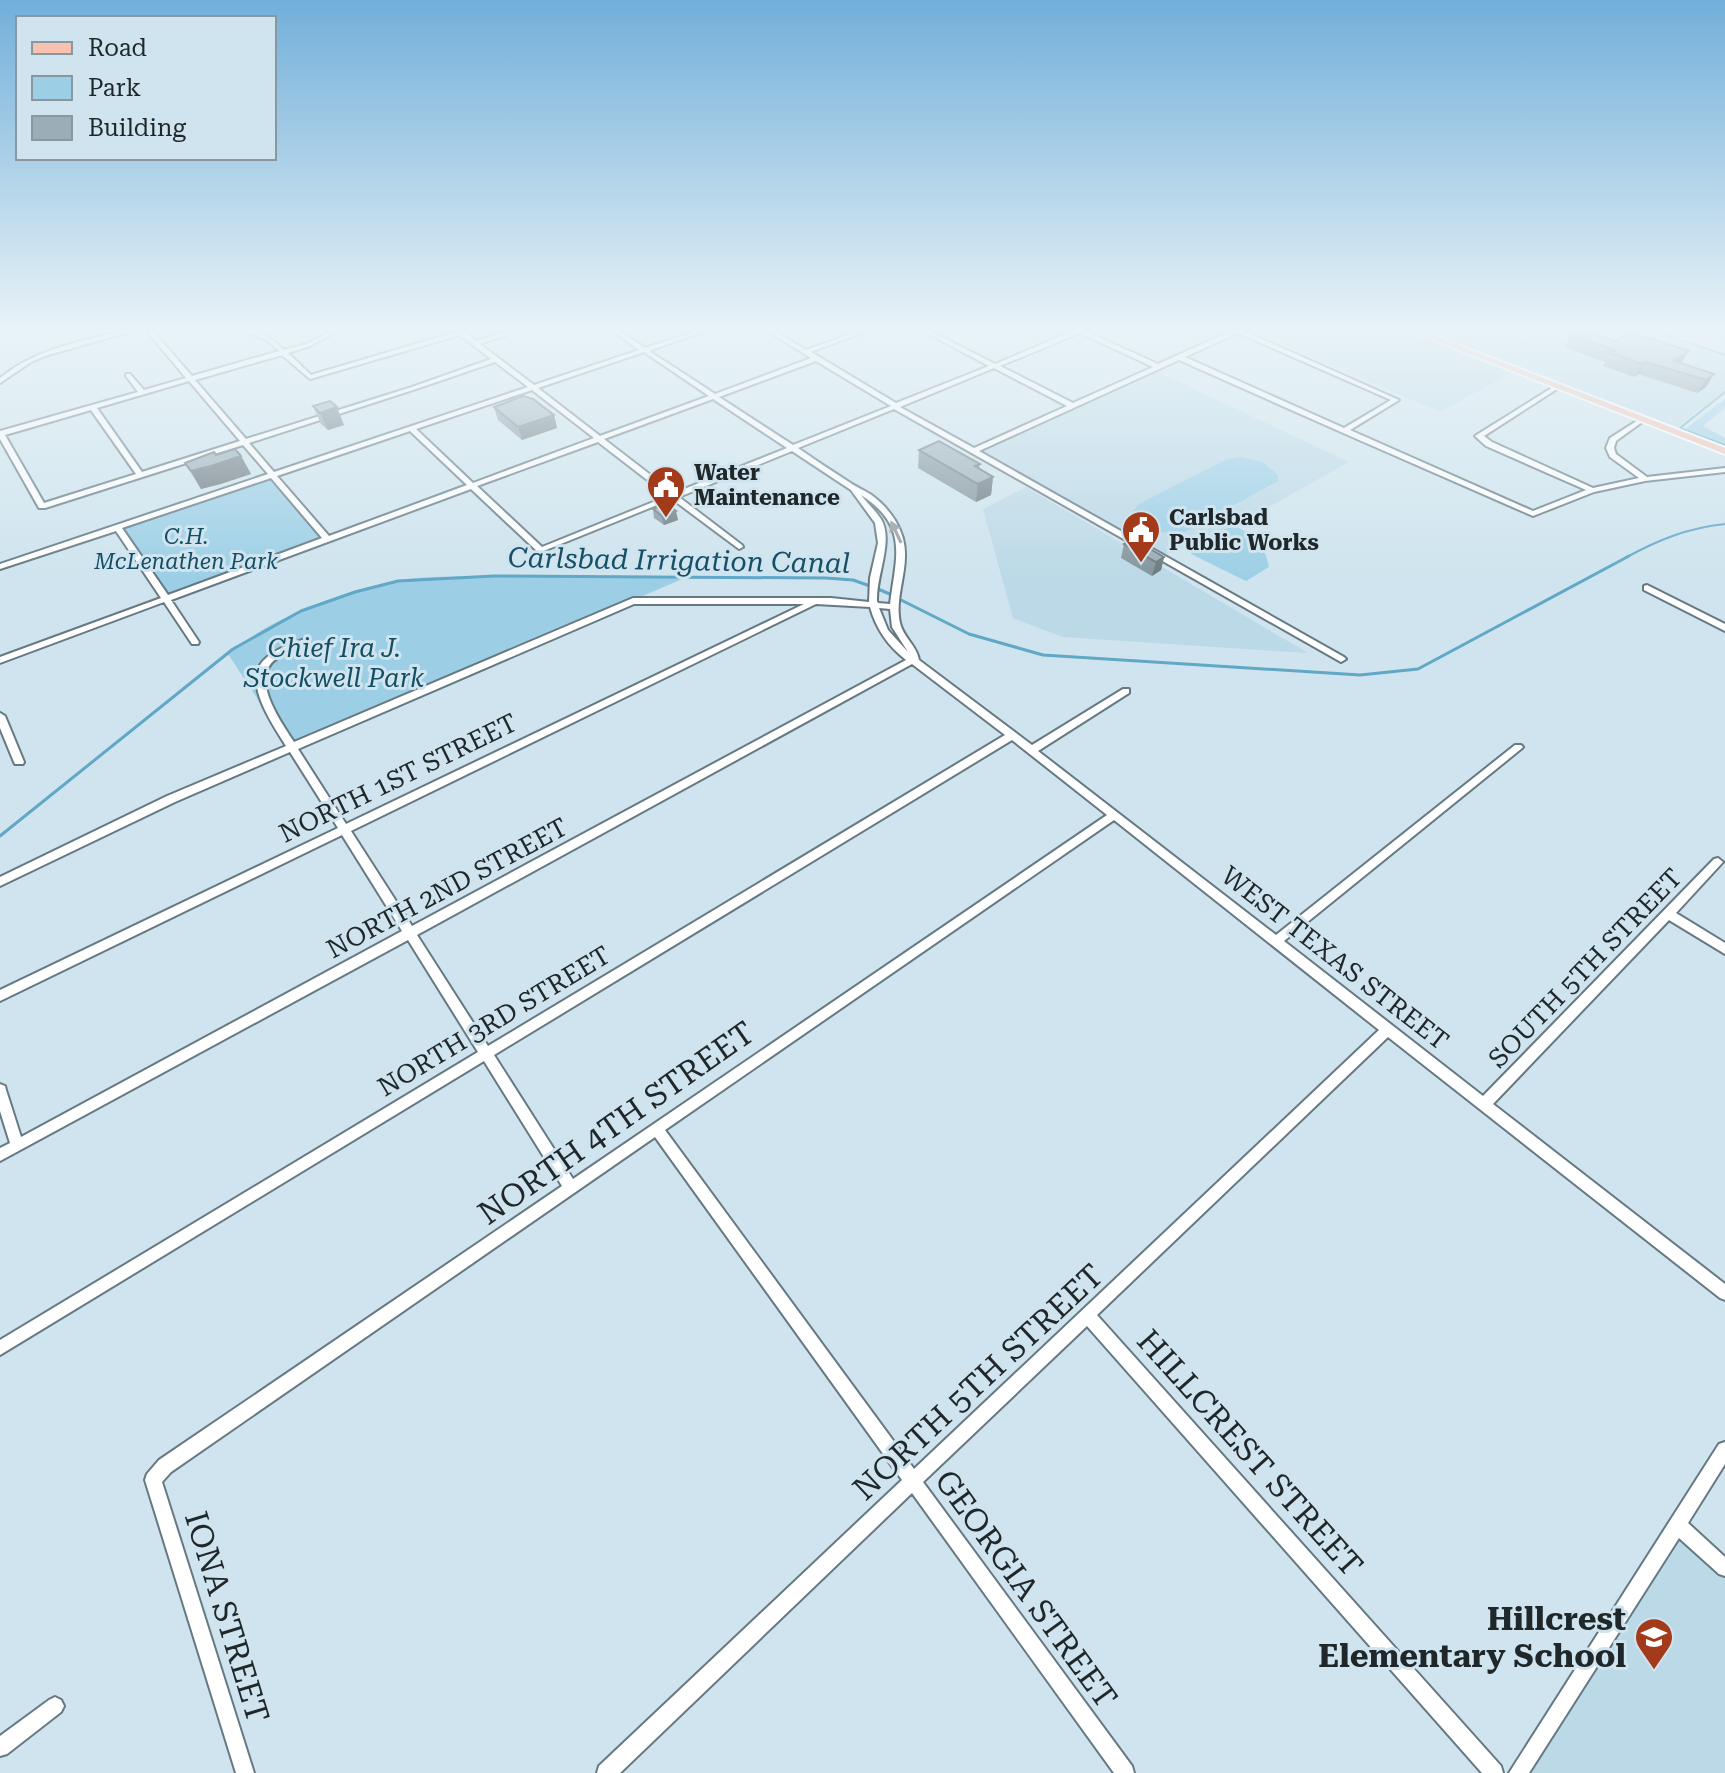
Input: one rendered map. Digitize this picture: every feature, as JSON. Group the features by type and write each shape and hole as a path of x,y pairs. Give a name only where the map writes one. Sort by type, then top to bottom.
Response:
{"main road":[{"path":"1627,413 1725,451"}],"street":[{"path":"72,413 0,433 42,506 331,413"},
{"path":"97,413 141,475"},
{"path":"219,413 328,540"},
{"path":"0,567 460,413"},
{"path":"566,413 739,547"},
{"path":"0,660 672,413"},
{"path":"0,882 110,827 633,601 871,602 895,607 903,562 898,533 876,504 863,492 739,413"},
{"path":"411,429 541,550 880,413"},
{"path":"908,413 1341,659"},
{"path":"976,450 1058,413"},
{"path":"1303,413 1533,514 1592,490 1645,479 1725,470"},
{"path":"1343,431 1376,413"},
{"path":"1516,413 1479,436 1489,444 1592,490"},
{"path":"1643,419 1613,440 1610,448 1613,455 1645,479"},
{"path":"854,489 856,496 873,512 881,528 882,546 871,602"},
{"path":"118,528 195,642"},
{"path":"1647,588 1725,628"},
{"name":"NORTH 1ST STREET","path":"0,996 734,638 816,602"},
{"name":"WEST TEXAS STREET","path":"871,602 888,638 906,656 915,659 1725,1293"},
{"name":"WEST TEXAS STREET","path":"895,607 896,626 914,652 915,659"},
{"path":"305,642 271,658 258,677 261,693 290,748 571,1188"},
{"name":"NORTH 2ND STREET","path":"0,1155 915,659"},
{"path":"1032,750 1126,691"},
{"path":"0,716 19,762"},
{"name":"NORTH 3RD STREET","path":"0,1348 1012,735"},
{"path":"1276,941 1518,747"},
{"name":"NORTH 4TH STREET","path":"153,1480 165,1466 1114,815"},
{"name":"SOUTH 5TH STREET","path":"1483,1105 1718,862"},
{"path":"1669,914 1725,949"},
{"name":"NORTH 5TH STREET","path":"606,1773 1387,1030"},
{"path":"0,1090 17,1145"},
{"name":"GEORGIA STREET","path":"656,1128 1125,1773"},
{"name":"HILLCREST STREET","path":"1088,1316 1494,1773"},
{"path":"1518,1773 1725,1450"},
{"name":"IONA STREET","path":"153,1480 245,1773"},
{"path":"1677,1525 1725,1568"},
{"path":"0,1747 55,1706"}],"shaded area":[{"path":"1059,413 1245,413 1349,462 1239,524 1162,556 976,450"},
{"path":"1636,413 1696,413 1675,428"},
{"path":"1026,487 1308,653 1063,637 1013,618 983,509"},
{"name":"Hillcrest Elementary School","path":"1677,1525 1725,1568 1725,1773 1518,1773"}],"green space":[{"path":"1707,413 1719,413 1703,426 1725,438 1725,447 1684,430"},
{"path":"1241,457 1263,462 1278,475 1278,481 1181,534 1150,531 1134,519 1133,511 1139,504 1227,459"},
{"name":"C.H. McLenathen Park","path":"273,476 328,540 167,599 118,528"},
{"path":"1234,525 1262,541 1269,567 1246,581 1191,554 1189,546"},
{"name":"Chief Ira J. Stockwell Park","path":"687,577 290,748 228,654 286,617 352,592 408,579"}],"building":[{"path":"501,413 554,415 518,427"},
{"path":"939,441 980,464 975,466 993,477 978,484 919,450"},
{"path":"235,449 241,456 211,466 191,471 185,463 214,452 216,455"},
{"path":"666,503 676,511 662,516 653,509"},
{"path":"1133,539 1164,557 1156,562 1124,544"}],"waterway":[{"path":"1680,428 1699,413"},
{"path":"1682,429 1725,445"},
{"name":"Carlsbad Irrigation Canal","path":"1629,556 1673,536 1725,524"},
{"name":"Carlsbad Irrigation Canal","path":"899,599 969,634 1043,655 1360,675 1418,669 1629,556"},
{"name":"Carlsbad Irrigation Canal","path":"1625,558 1629,556"},
{"name":"Carlsbad Irrigation Canal","path":"0,836 233,649 301,611 355,592 398,581 494,576 826,578 853,580 870,586"},
{"name":"Carlsbad Irrigation Canal","path":"878,589 892,595"}],"place":[{"name":"Water Maintenance","path":"666,519"},
{"name":"Carlsbad Public Works","path":"1141,564"},
{"name":"Hillcrest Elementary School","path":"1654,1671"}]}
